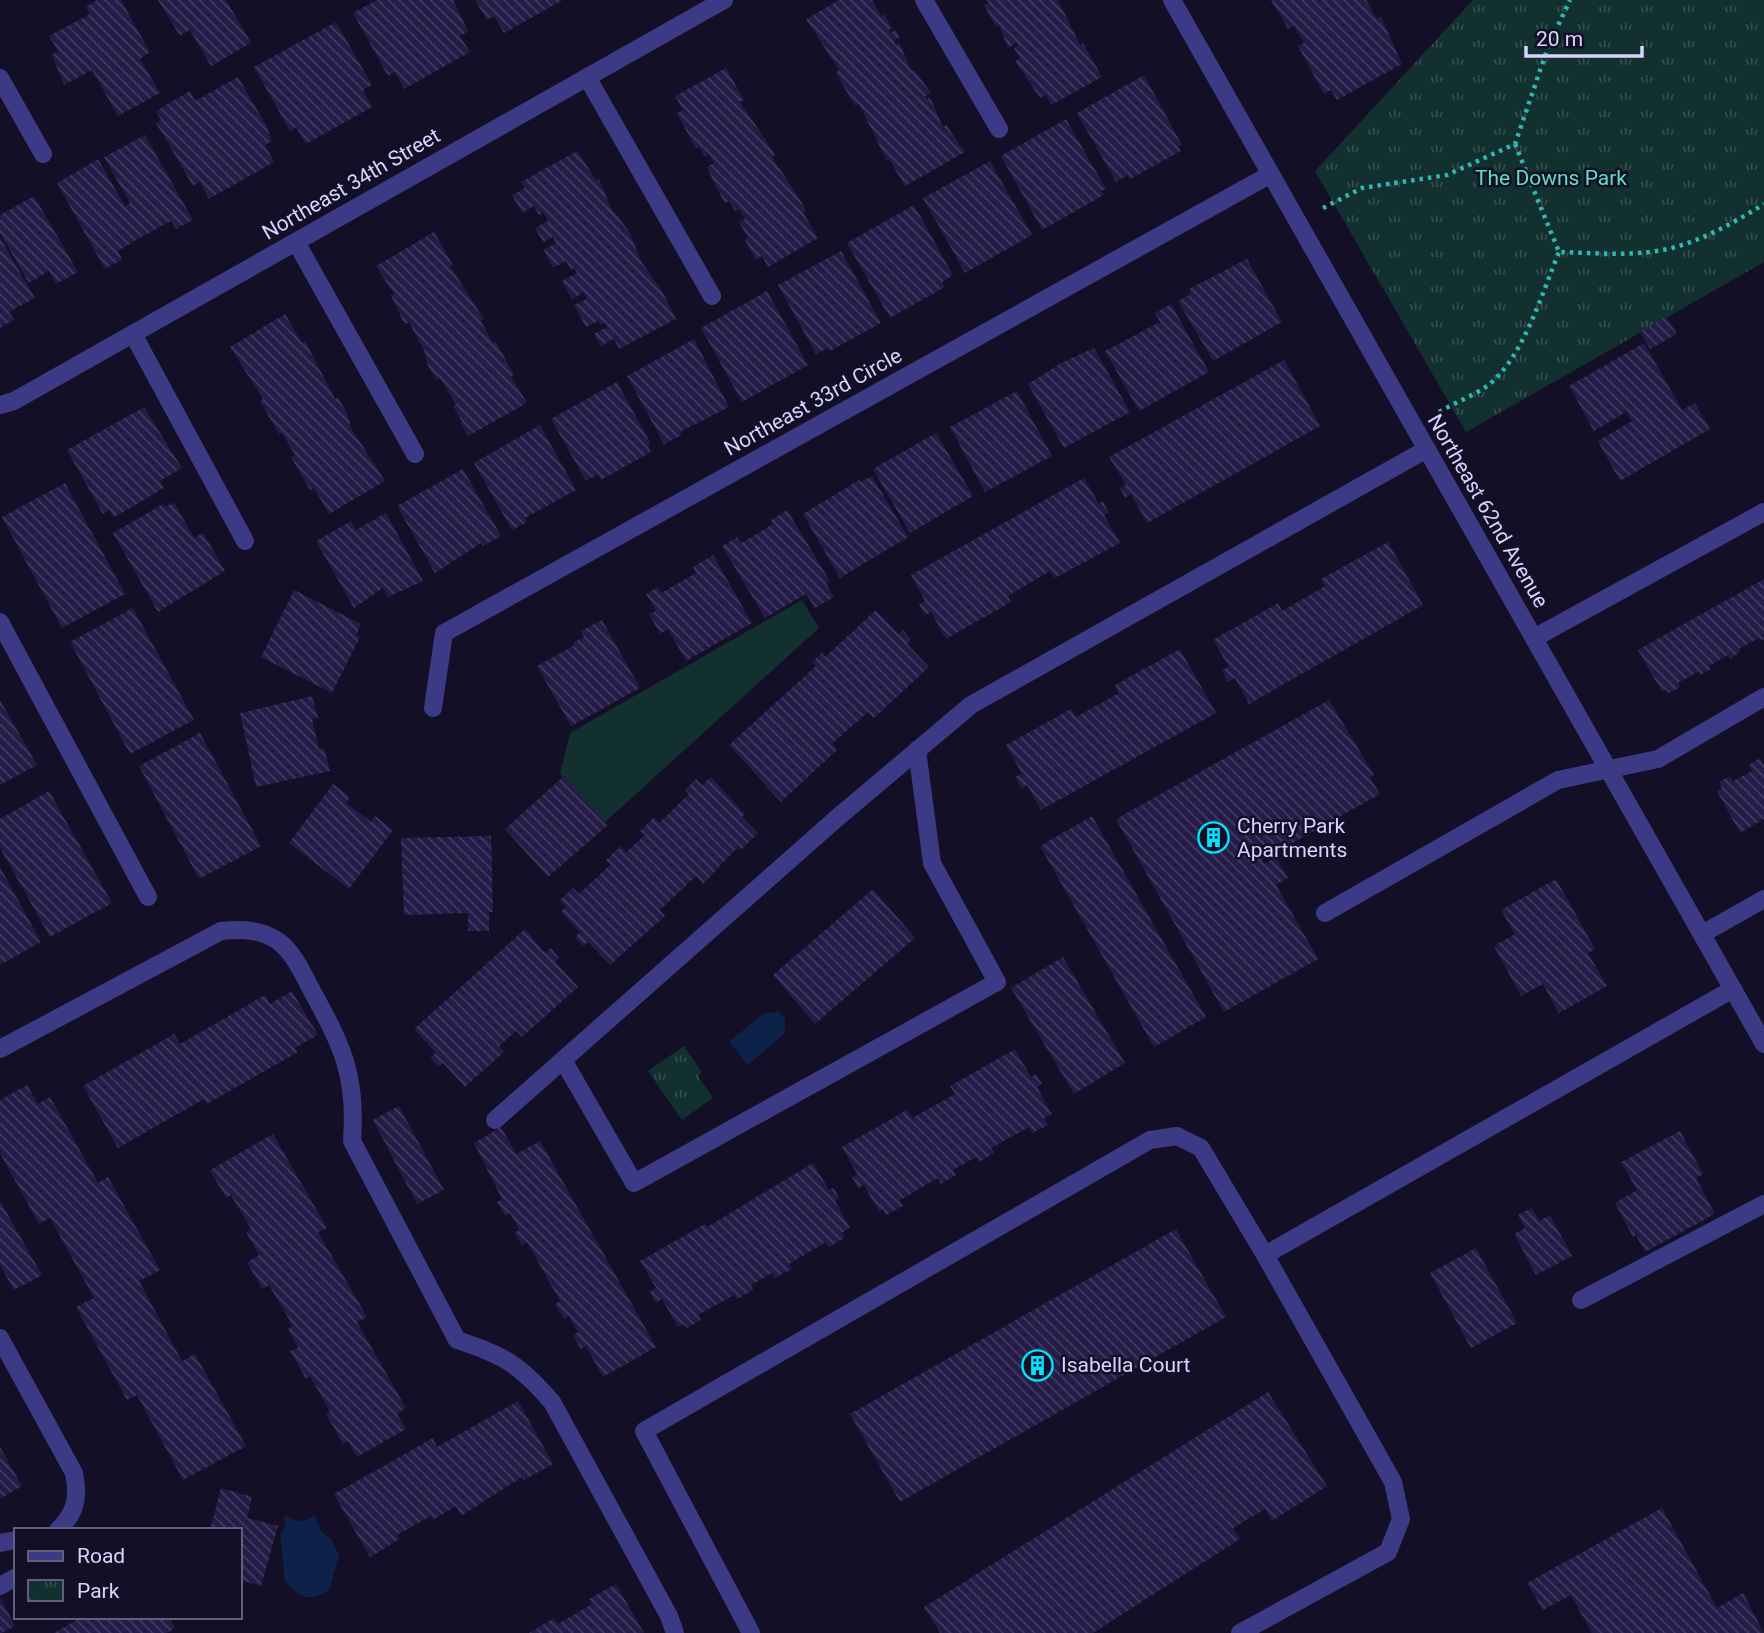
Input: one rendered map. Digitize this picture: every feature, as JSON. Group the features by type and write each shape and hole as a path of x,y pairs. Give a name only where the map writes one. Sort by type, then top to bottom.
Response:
{"street":[{"name":"Northeast 34th Street","path":"0,405 133,334 724,0"},
{"path":"924,0 999,129"},
{"name":"Northeast 62nd Avenue","path":"1172,0 1764,1044"},
{"path":"587,77 712,296"},
{"path":"0,78 43,154"},
{"name":"Northeast 33rd Circle","path":"433,708 443,633 1271,174"},
{"path":"296,242 415,454"},
{"path":"133,334 245,541"},
{"path":"495,1120 971,705 1427,449"},
{"path":"1534,638 1764,512"},
{"path":"0,622 148,898"},
{"path":"1325,913 1558,780 1658,759 1764,697"},
{"path":"563,1060 634,1183 997,982 932,863 917,750"},
{"path":"1702,934 1764,899"},
{"path":"0,1049 221,931 250,930 277,941 292,955 335,1033 349,1068 355,1104 352,1141 457,1340 494,1352 526,1373 552,1402 669,1616 675,1633"},
{"path":"1265,1255 1733,989"},
{"path":"751,1633 644,1431 1150,1140 1163,1136 1177,1136 1201,1148 1265,1255 1393,1482 1401,1519 1388,1552 1240,1633"},
{"path":"1581,1300 1764,1204"},
{"path":"0,1338 74,1473 78,1490 75,1507 60,1528"}],"path":[{"path":"1413,426 1486,387 1505,369 1533,316 1559,251 1515,144 1548,47 1570,0"},
{"path":"1299,223 1340,197 1362,188 1447,175 1515,144"},
{"path":"1559,251 1623,253 1671,248 1726,227 1764,204"}],"green space":[{"name":"The Downs Park","path":"1473,0 1764,0 1764,262 1466,432 1315,171"},
{"path":"802,600 819,628 603,824 560,774 570,733"},
{"path":"684,1046 702,1072 698,1076 713,1098 682,1120 648,1071"}],"water":[{"path":"779,1012 785,1019 785,1033 748,1065 729,1042 764,1013"},
{"path":"315,1515 321,1531 331,1539 339,1555 329,1590 304,1597 284,1580 280,1534 286,1525 283,1518 286,1516 301,1521"}],"building":[{"path":"97,0 121,0 150,52 140,59 160,93 118,116 92,70 64,85 52,55 58,51 49,36 90,14 86,7"},
{"path":"158,0 226,0 251,43 211,66 190,30 180,36"},
{"path":"377,0 453,0 468,31 460,36 470,52 404,89 395,72 388,76 353,13"},
{"path":"475,0 563,0 504,33 494,16 487,20"},
{"path":"839,0 872,0 881,16 884,14 892,28 890,33 896,30 900,37 894,41 896,45 899,43 912,71 914,70 931,93 925,96 927,100 930,97 943,127 946,125 965,152 905,186 889,159 887,161 859,104 855,106 836,73 839,70 806,19"},
{"path":"987,0 1058,0 1080,45 1083,43 1102,77 1051,105 1046,95 1040,98 1015,61 1020,59 1014,48 1018,46 1016,43 1008,48 999,25 996,27 984,5 989,3"},
{"path":"1271,0 1366,0 1377,19 1381,17 1402,64 1337,100 1331,90 1324,94 1298,46 1304,43 1294,26 1288,29"},
{"path":"336,22 372,85 363,90 372,107 306,144 296,127 290,131 254,67"},
{"path":"726,68 744,100 740,102 771,148 775,155 772,157 802,203 806,211 803,212 818,238 768,267 762,256 756,260 739,222 745,219 739,209 735,211 729,201 725,203 707,167 714,163 709,154 705,157 699,147 696,149 677,113 683,110 675,96"},
{"path":"1144,75 1182,145 1178,147 1181,151 1130,179 1128,175 1116,182 1077,113"},
{"path":"238,77 266,125 272,141 265,145 274,162 209,199 200,182 193,186 156,123 161,120 156,111 190,91 195,101"},
{"path":"1066,119 1106,189 1101,191 1104,195 1042,230 1001,156"},
{"path":"145,135 193,220 176,229 171,221 143,236 118,251 122,260 105,269 57,183 98,159 125,206 130,203 104,157"},
{"path":"577,151 596,180 599,179 611,208 629,231 642,263 661,289 676,319 619,349 614,339 601,346 594,334 607,327 605,323 601,325 598,321 586,327 574,305 587,299 583,293 572,299 562,281 577,273 574,268 571,270 566,261 553,268 544,250 556,243 553,237 543,242 535,228 548,221 543,212 539,215 534,206 522,213 512,195 525,188 521,182"},
{"path":"990,161 1032,235 965,273 923,198"},
{"path":"34,196 78,272 56,284 49,271 29,283 0,233 0,215"},
{"path":"914,205 953,275 942,282 945,287 890,318 847,243"},
{"path":"434,232 453,265 450,266 484,319 481,321 493,343 496,342 527,403 468,436 453,406 456,404 440,378 436,380 428,366 424,350 409,322 405,324 403,321 391,295 394,294 376,266"},
{"path":"0,238 35,298 9,312 14,320 0,328"},
{"path":"841,251 881,323 830,351 828,348 816,354 778,285"},
{"path":"1247,259 1282,322 1213,361 1178,301 1191,294 1189,289"},
{"path":"767,291 808,365 742,402 701,328"},
{"path":"1171,304 1209,372 1139,411 1105,351 1160,322 1155,313"},
{"path":"285,314 302,343 305,341 335,399 338,398 347,413 351,428 385,481 329,514 314,488 310,490 291,457 295,455 282,433 279,434 260,401 263,399 230,347"},
{"path":"1666,316 1677,334 1650,349 1640,332"},
{"path":"694,339 729,407 680,432 682,435 664,444 627,376"},
{"path":"1644,343 1682,410 1695,403 1710,429 1620,481 1598,441 1632,421 1626,412 1594,431 1569,386"},
{"path":"1094,348 1130,412 1064,448 1028,384 1061,363"},
{"path":"1284,360 1320,426 1147,523 1131,494 1125,498 1120,488 1126,485 1109,457"},
{"path":"617,382 651,444 648,446 651,452 601,480 598,474 586,481 551,419"},
{"path":"1017,391 1052,456 985,492 950,427"},
{"path":"144,407 182,468 160,481 164,488 129,509 114,517 110,510 103,514 67,450"},
{"path":"540,425 576,490 525,518 527,522 512,530 474,463"},
{"path":"936,433 973,496 910,533 873,469"},
{"path":"463,469 501,536 483,546 481,543 435,573 397,506"},
{"path":"872,476 908,537 840,578 803,514 859,480 860,482"},
{"path":"1084,478 1099,504 1103,501 1109,513 1104,515 1120,543 1055,578 1050,571 1008,596 1011,602 946,639 931,612 925,615 919,604 925,601 911,575"},
{"path":"65,483 125,594 62,628 2,517"},
{"path":"174,502 194,538 203,533 225,571 158,612 113,533 163,504 165,507"},
{"path":"787,510 830,581 826,583 834,597 815,608 806,594 765,618 722,546 737,537 741,543 773,524 771,520"},
{"path":"386,513 423,581 388,597 383,588 354,608 316,541 351,521 356,530"},
{"path":"1388,542 1423,605 1249,704 1235,678 1228,682 1222,670 1229,667 1213,640 1278,603 1282,611 1325,586 1321,579"},
{"path":"713,555 752,623 686,661 668,629 660,634 649,614 656,611 646,594 658,587 661,593 696,573 693,567"},
{"path":"1764,579 1764,639 1761,641 1759,638 1739,649 1740,652 1730,659 1728,655 1709,666 1711,669 1700,675 1698,672 1678,683 1680,687 1669,693 1666,690 1662,692 1638,650"},
{"path":"294,590 361,624 356,635 360,637 332,693 261,657"},
{"path":"133,608 194,720 130,754 70,642"},
{"path":"876,610 898,634 903,630 911,640 907,644 929,667 874,718 868,712 832,744 837,750 781,802 729,745 816,666 812,662 822,653 825,657"},
{"path":"602,620 640,688 571,726 537,666 575,645 573,643 584,637 581,631"},
{"path":"1180,649 1216,713 1041,810 1027,785 1022,789 1015,777 1022,774 1006,745 1071,709 1076,717 1119,693 1115,685"},
{"path":"312,696 318,718 312,719 319,749 324,748 330,771 256,787 240,713"},
{"path":"0,700 37,765 0,785"},
{"name":"Cherry Park Apartments","path":"1329,700 1374,775 1370,777 1380,794 1262,860 1264,864 1276,857 1288,878 1276,885 1318,959 1224,1012 1116,819"},
{"path":"200,733 261,846 199,879 139,766"},
{"path":"1760,758 1764,765 1764,819 1740,833 1717,791 1722,788 1719,782 1730,776 1733,781 1752,771 1749,765"},
{"path":"564,776 608,825 548,877 505,829"},
{"path":"711,777 745,814 742,817 758,833 741,850 738,847 703,884 696,876 660,910 665,916 610,965 588,942 583,946 575,937 580,932 561,912 566,906 560,900 573,888 579,894 610,865 606,860 621,846 626,852 645,835 640,831 654,817 659,823 689,794 685,790 696,779 702,785"},
{"path":"333,784 350,797 346,803 371,822 375,816 393,830 349,889 289,843"},
{"path":"49,791 112,903 50,937 0,848 0,819"},
{"path":"1092,816 1206,1017 1154,1047 1040,846"},
{"path":"491,836 493,912 489,912 489,931 468,931 468,913 404,915 401,838"},
{"path":"0,867 41,942 0,965"},
{"path":"1556,879 1595,949 1588,953 1607,986 1559,1013 1543,984 1521,996 1494,946 1515,934 1501,910"},
{"path":"873,889 915,938 815,1024 773,975"},
{"path":"525,929 545,953 551,948 559,958 555,962 578,987 522,1037 516,1031 499,1046 504,1052 465,1087 443,1063 439,1067 430,1058 436,1053 414,1029"},
{"path":"1063,957 1125,1063 1074,1094 1011,988"},
{"path":"292,991 318,1035 295,1048 298,1052 207,1104 204,1099 118,1148 83,1086 174,1034 180,1044 265,995 270,1004"},
{"path":"1015,1049 1031,1077 1036,1074 1042,1084 1037,1087 1052,1114 1044,1118 1048,1125 1032,1133 1029,1127 991,1148 994,1153 979,1162 976,1157 953,1170 956,1175 941,1184 938,1178 900,1200 903,1206 886,1215 883,1209 879,1212 864,1185 858,1188 852,1177 857,1174 842,1147 907,1110 912,1118 955,1094 950,1086"},
{"path":"27,1085 38,1104 50,1097 98,1183 108,1177 160,1270 139,1281 182,1361 195,1354 246,1446 183,1480 137,1395 127,1400 76,1307 94,1298 50,1218 39,1224 0,1153 0,1100"},
{"path":"399,1106 444,1190 417,1204 373,1120"},
{"path":"501,1127 516,1154 540,1141 656,1347 603,1377 586,1346 581,1349 573,1336 578,1332 569,1316 564,1319 555,1304 560,1301 527,1242 522,1245 514,1233 519,1230 510,1213 505,1216 497,1202 502,1199 474,1143"},
{"path":"1680,1131 1703,1174 1696,1178 1715,1214 1645,1252 1636,1235 1633,1237 1615,1203 1637,1190 1621,1162"},
{"path":"273,1134 327,1228 318,1232 367,1317 357,1322 406,1408 397,1414 406,1429 357,1457 348,1441 343,1444 326,1414 330,1412 310,1376 306,1379 290,1351 298,1348 288,1329 293,1326 269,1285 262,1289 247,1262 259,1255 246,1232 251,1229 231,1195 226,1198 210,1170"},
{"path":"813,1163 829,1190 834,1188 839,1198 835,1201 850,1228 842,1233 844,1238 829,1247 826,1242 789,1264 792,1269 775,1278 772,1273 751,1285 753,1290 737,1299 734,1295 698,1315 701,1320 687,1328 683,1324 678,1327 662,1299 656,1303 650,1292 656,1288 640,1261 705,1224 707,1227"},
{"path":"0,1201 42,1275 14,1290 0,1265"},
{"path":"1532,1208 1539,1221 1550,1215 1572,1256 1536,1275 1514,1234 1525,1228 1518,1215"},
{"name":"Isabella Court","path":"1176,1229 1226,1317 900,1502 850,1414"},
{"path":"1476,1248 1517,1323 1471,1348 1430,1273"},
{"path":"1268,1392 1327,1486 1272,1521 1265,1509 1233,1528 1240,1539 1093,1633 940,1633 924,1607"},
{"path":"518,1401 553,1464 524,1480 522,1477 461,1516 456,1506 433,1520 431,1516 397,1535 400,1539 370,1557 334,1494 433,1438 437,1447"},
{"path":"0,1447 22,1486 0,1499"},
{"path":"221,1488 252,1497 247,1518 278,1526 261,1586 242,1581 242,1528 211,1528"},
{"path":"1662,1508 1717,1608 1743,1593 1764,1633 1592,1633 1571,1595 1543,1610 1527,1583"},
{"path":"616,1584 644,1633 529,1633 554,1618 558,1624 592,1604 589,1599"},
{"path":"0,1597 15,1626 2,1633 0,1633"},
{"path":"78,1619 170,1619 175,1628 167,1633 54,1633"}],"place":[{"name":"Cherry Park Apartments","path":"1214,838"},
{"name":"Isabella Court","path":"1038,1365"}]}
